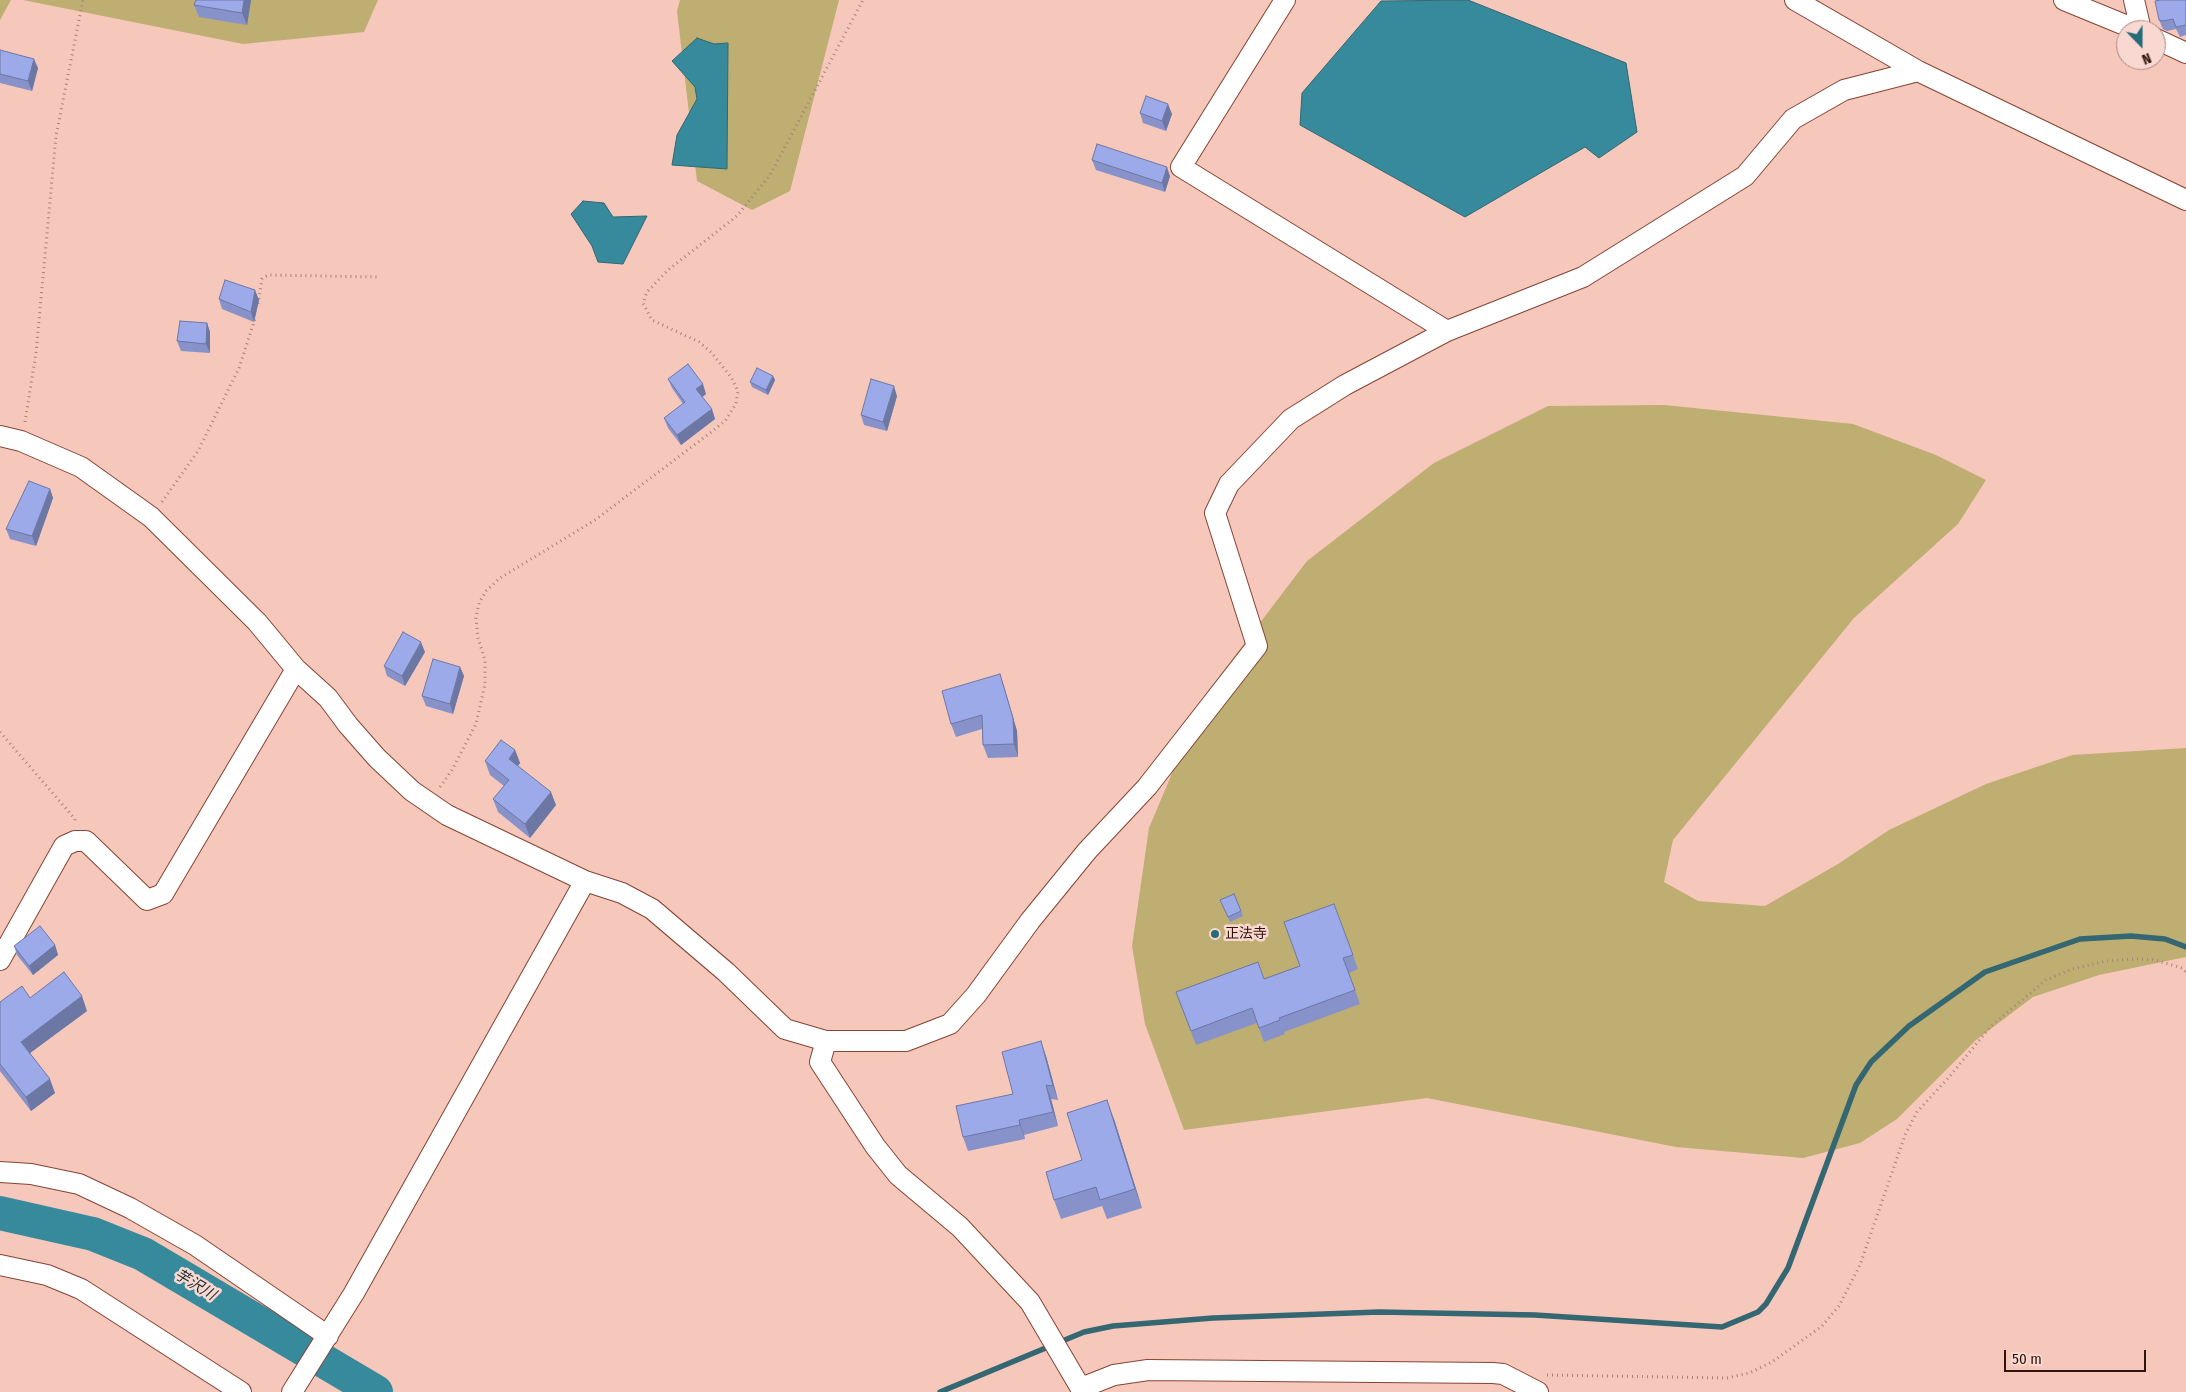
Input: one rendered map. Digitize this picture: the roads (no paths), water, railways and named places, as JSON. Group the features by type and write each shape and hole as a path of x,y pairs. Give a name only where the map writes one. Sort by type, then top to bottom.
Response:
{"street":[{"path":"1285,0 1181,167 1447,331"},
{"path":"1795,0 1918,71 2186,200"},
{"path":"2064,0 2116,21"},
{"path":"2134,0 2139,20"},
{"path":"2166,44 2186,53"},
{"path":"0,436 21,441 80,467 151,517 256,622 296,669 328,698 348,725 377,758 412,791 429,803 447,815 585,881 622,893 652,909 726,972 785,1028 826,1041 906,1041 950,1024 976,995 1036,914 1087,851 1147,787 1257,646 1215,513 1229,484 1291,419 1345,385 1447,331 1583,276 1745,176 1793,118 1844,90 1918,71"},
{"path":"0,960 64,846 75,841 86,841 146,900 163,894 296,669"},
{"path":"292,1392 354,1293 585,881"},
{"path":"826,1041 820,1062 875,1146 898,1175 960,1227 1030,1302 1080,1388 1114,1375 1148,1370 1493,1373 1540,1383"},
{"path":"0,1172 31,1174 79,1184 130,1208 195,1245 324,1341"},
{"path":"0,1265 47,1275 81,1290 240,1392"}],"water":[{"path":"1468,0 1626,63 1637,132 1599,158 1585,147 1465,217 1300,125 1302,93 1381,1"},
{"path":"697,38 714,44 728,43 727,169 672,165 677,135 697,99 695,87 672,61"},
{"path":"583,201 604,203 613,217 647,216 623,264 598,262 592,246 571,214"}],"waterway":[{"path":"940,1392 1084,1332 1113,1326 1213,1318 1379,1312 1535,1315 1722,1327 1758,1312 1766,1304 1788,1268 1856,1085 1871,1062 1909,1026 1985,972 2080,939 2131,936 2165,939 2186,947"},
{"name":"芋沢川","path":"0,1213 93,1234 143,1254 376,1392"}],"place":[{"name":"正法寺","path":"1215,934"}]}
